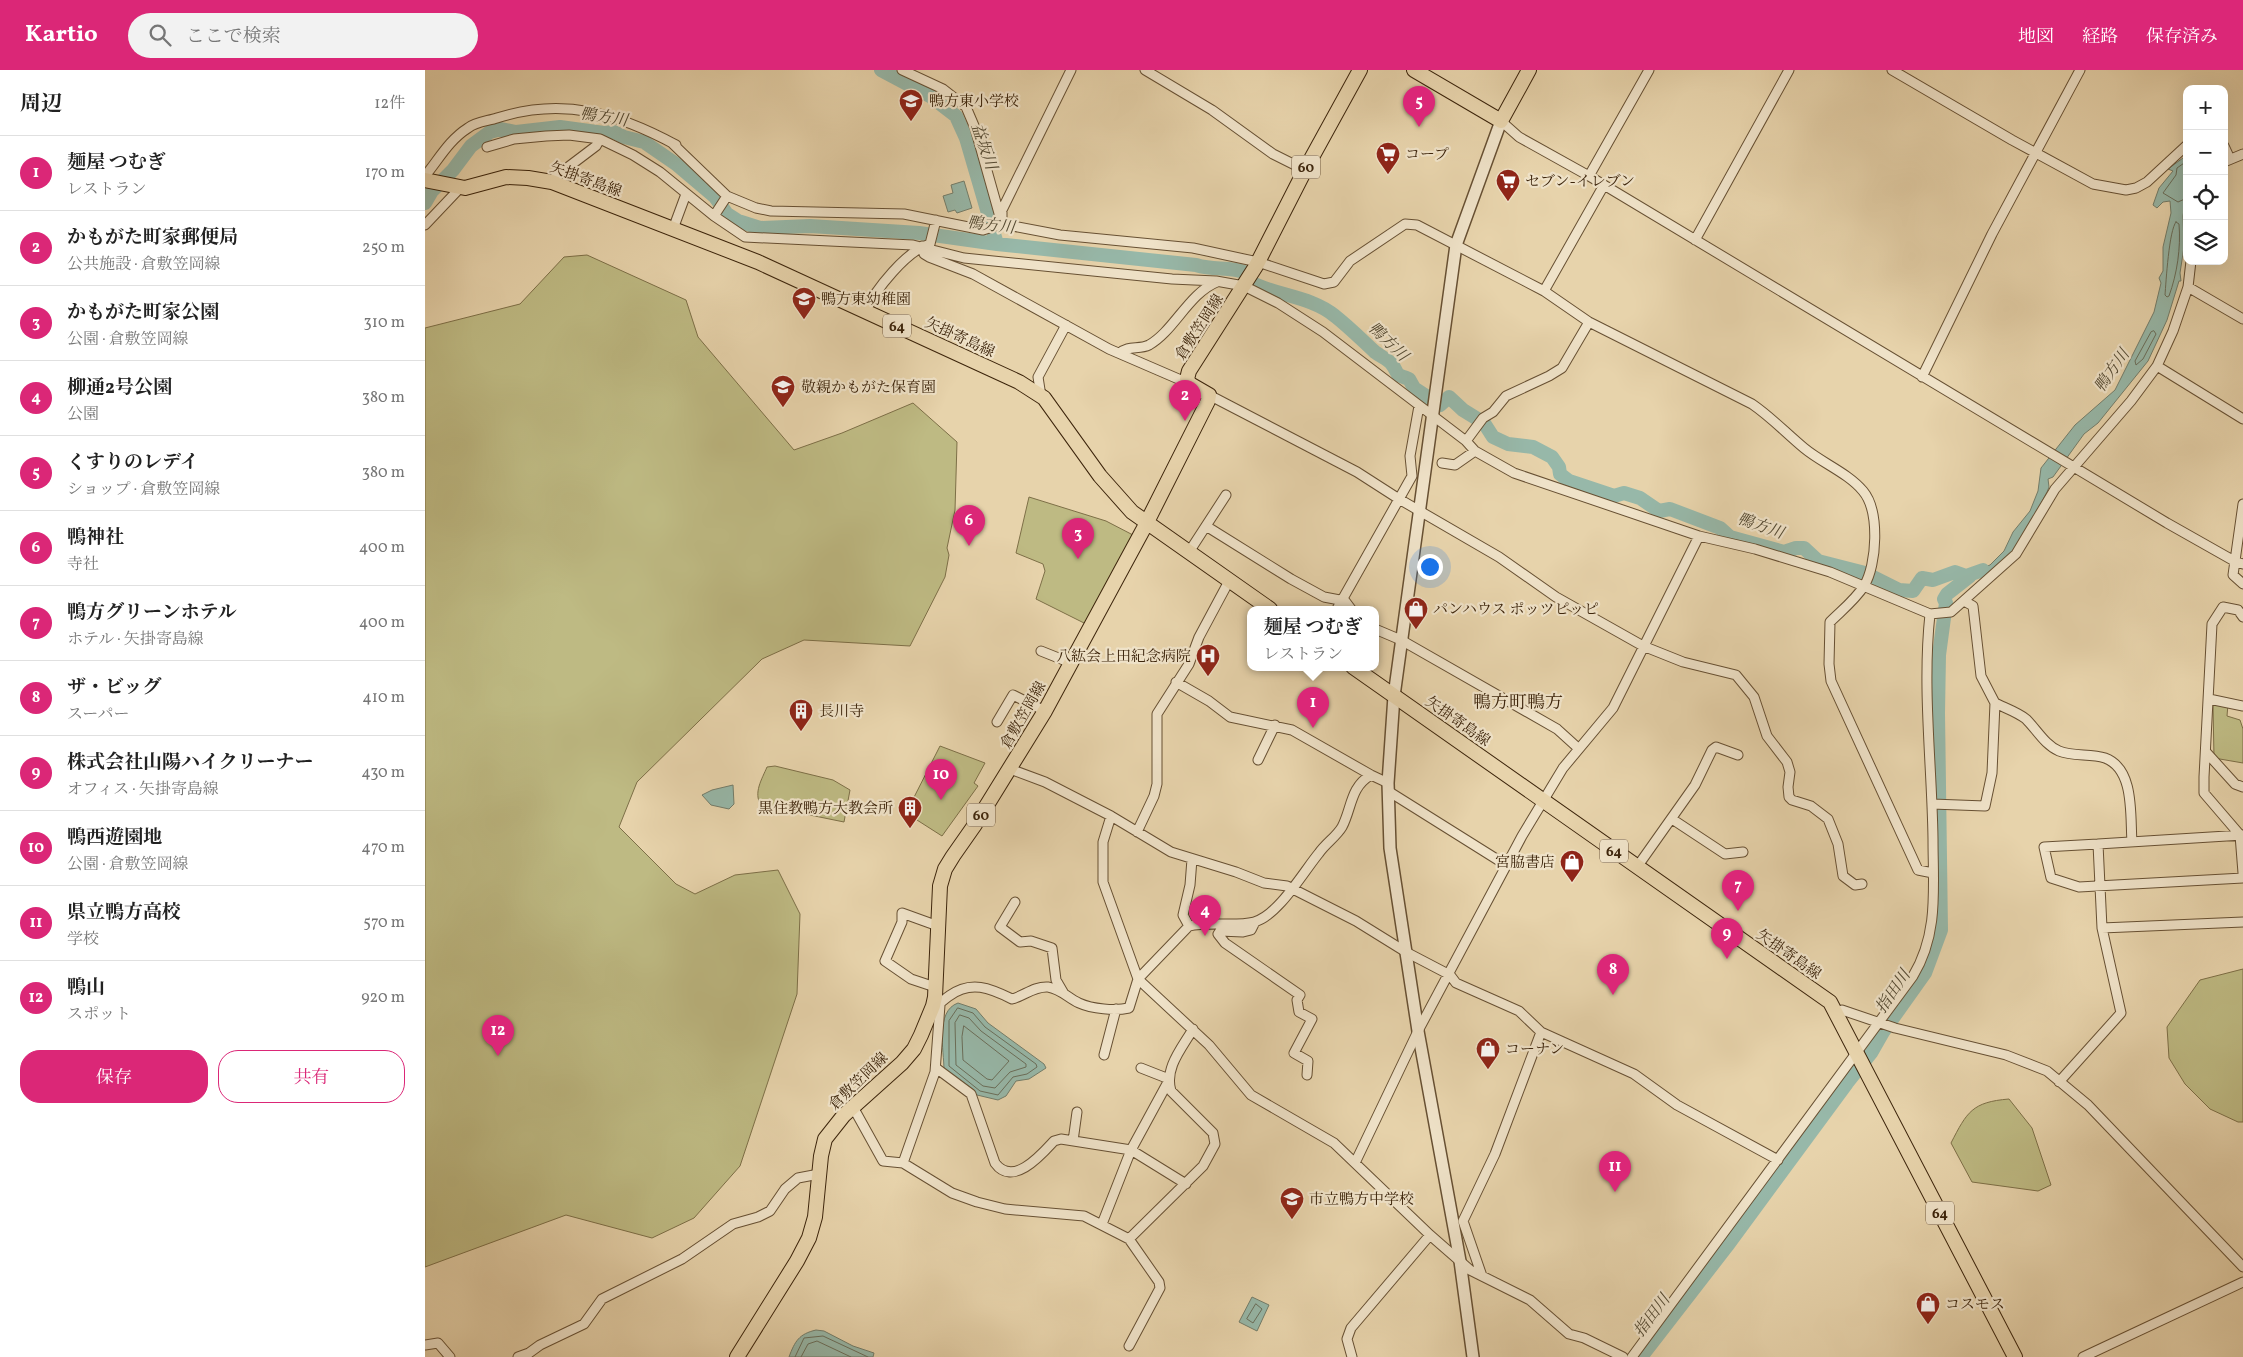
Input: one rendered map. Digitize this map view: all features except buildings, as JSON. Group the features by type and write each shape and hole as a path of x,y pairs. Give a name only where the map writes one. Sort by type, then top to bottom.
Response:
{"main road":[{"name":"倉敷笠岡線","path":"737,1357 797,1261 809,1238 815,1217 819,1174 825,1139 853,1108 914,1049 936,1005 935,987 940,886 945,869 1045,712 1146,521 1208,401 1209,395 1190,384 1187,379 1189,371 1257,264 1305,170 1360,70"},
{"path":"1414,70 1501,121 1529,70"},
{"name":"矢掛寄島線","path":"425,179 471,188 483,182 505,177 552,182 735,253 1019,382 1041,396 1054,410 1112,492 1146,521 1266,606"},
{"name":"矢掛寄島線","path":"1359,671 1830,1002 1857,1051 1990,1314 2015,1357"}],"street":[{"path":"902,70 943,89 966,107 975,128 986,176 1001,224"},
{"path":"1001,224 1002,210 1071,70"},
{"path":"1145,70 1212,110 1273,154 1305,170"},
{"path":"1589,176 1649,70"},
{"path":"1695,240 1789,70"},
{"path":"1891,70 2074,175 2093,184 2127,190 2147,182 2183,149"},
{"path":"1922,377 1992,234 2080,70"},
{"path":"425,179 448,144 469,126 541,108 591,110 636,124 676,145 672,143 726,197 756,208 771,211 904,214 935,222 983,230 1001,224 1060,235 1193,248 1257,264 1324,284 1334,282 1350,260 1405,224 1417,225 1544,290 1589,322 1752,404 1771,417 1805,448 1862,490 1869,499 1874,522 1874,557 1865,583 1830,622 1829,664 1831,681 1918,870 1933,872"},
{"path":"1473,1357 1460,1261 1419,1031 1390,848 1388,787 1394,696 1401,640 1456,245 1501,121 1519,137 1589,176 2071,466 2239,563"},
{"path":"487,146 514,139 545,136 569,135 600,139 640,159 714,216 745,237 926,245 964,258 1172,279 1219,281 1244,286 1278,303 1323,332 1466,441 1475,451 1514,473 1699,536 1755,548 1865,583 1933,613 1951,612 2016,554 2071,466 2157,366 2173,331 2188,287 2191,265"},
{"path":"552,182 555,177 596,146 600,139"},
{"path":"2228,160 2243,154"},
{"path":"1544,290 1604,185"},
{"path":"425,225 456,186"},
{"path":"673,229 686,194"},
{"path":"714,216 726,197"},
{"path":"935,222 924,254 996,285 1066,325 1190,384"},
{"path":"735,253 745,237"},
{"path":"865,312 884,283 926,245"},
{"path":"1120,352 1126,348 1148,345 1204,290 1219,281"},
{"path":"2188,287 2243,319"},
{"path":"1466,441 1483,418 1493,412 1506,396 1549,376 1561,368 1589,322"},
{"path":"1041,396 1038,377 1066,325"},
{"path":"2157,366 2243,419"},
{"path":"1209,395 1324,452 1399,499 1499,557 1556,597 1643,646 1683,662 1736,675 1754,697 1767,736 1787,762 1790,772 1789,797 1791,800 1811,806 1828,819 1838,844 1843,876 1855,885 1862,884"},
{"path":"1338,606 1412,476 1410,456 1419,406"},
{"path":"1443,463 1455,465 1475,451"},
{"path":"1189,552 1225,495"},
{"path":"2243,504 2239,563 2233,575 2243,584"},
{"path":"1206,526 1291,579 1324,597 1342,599 1348,606"},
{"path":"1355,1163 1419,1031 1506,866 1543,800 1578,748 1613,708 1699,536"},
{"path":"1137,832 1154,796 1157,784 1157,714 1175,682 1189,664 1199,637 1229,581"},
{"path":"1932,804 1985,806 1992,773 1995,703 1981,676 1973,606 1964,601"},
{"path":"2243,617 2238,610 2223,607 2212,624 2204,793 2241,835 2243,874"},
{"path":"1632,1357 1924,958 1933,915 1932,804 1928,714 1933,613"},
{"path":"1379,631 1401,640 1557,729 1578,748"},
{"path":"1041,650 1071,663"},
{"path":"1175,682 1209,701 1230,717 1292,730 1371,775 1506,866"},
{"path":"997,722 1013,695 1045,712"},
{"path":"2209,699 2243,706"},
{"path":"1995,703 2024,718 2049,745 2060,752 2104,758 2115,764 2123,776 2129,796 2132,842"},
{"path":"1258,760 1275,725"},
{"path":"1637,868 1695,785 1712,750 1716,747 1738,755"},
{"path":"2206,752 2235,784 2243,787"},
{"path":"1010,769 1045,782 1111,816 1171,852 1236,872 1264,883 1287,886 1356,921 1406,952 1450,975 1456,983 1519,1011 1541,1032 1634,1074 1677,1105 1778,1160"},
{"path":"1307,1075 1308,1061 1295,1053 1312,1019 1299,1012 1297,1000 1300,995 1225,943 1218,934 1220,931 1243,932 1251,930 1255,922 1278,905 1293,889 1320,851 1337,836 1343,825 1352,795 1360,783 1371,775"},
{"path":"1111,816 1103,842 1103,882 1138,979 1193,1029 1251,1095 1334,1143 1430,1235 1460,1261 1482,1276 1530,1300 1569,1334 1584,1338 1623,1357"},
{"path":"1672,819 1725,854 1743,852"},
{"path":"2241,835 2044,847 2051,878 2079,888 2243,878"},
{"path":"2059,1082 2121,1013 2102,928 2098,844"},
{"path":"1189,926 1183,915 1190,885 1191,859"},
{"path":"1015,902 1000,926 1021,942 1031,941 1051,948 1056,980 1063,992"},
{"path":"935,987 911,979 885,961 902,922 902,913 938,926"},
{"path":"903,1163 936,1068 936,1005 949,996 972,986 991,988 1012,998 1047,987 1063,992 1087,1006 1115,1009 1129,1008 1132,1004 1138,979 1189,926 1200,923 1255,922"},
{"path":"2102,928 2243,922"},
{"path":"1104,1055 1115,1009"},
{"path":"1836,1012 1842,1010 1895,1028 2022,1060 2047,1070 2088,1105 2243,1267"},
{"path":"1129,1239 1203,1166 1215,1144 1213,1133 1171,1091 1169,1080 1171,1066 1193,1029"},
{"path":"1482,1276 1463,1221 1495,1154 1541,1032"},
{"path":"936,1068 971,1094 995,1163 1002,1170 1023,1169 1054,1141 1073,1141 1131,1150 1186,1184"},
{"path":"1141,1068 1169,1080"},
{"path":"1101,1224 1131,1150 1169,1080"},
{"path":"853,1108 883,1161 903,1163 952,1193 977,1202 1005,1209 1073,1214 1101,1224 1129,1239 1159,1282 1160,1288 1129,1346"},
{"path":"1073,1141 1077,1112"},
{"path":"517,1357 529,1353 540,1345 584,1324 602,1299 681,1259 733,1224 770,1212 785,1189 798,1178 819,1174"},
{"path":"1352,1357 1347,1339 1351,1328 1430,1235"},
{"path":"2083,1357 2243,1282"},
{"path":"425,1345 438,1342 451,1357"}],"shaded area":[{"path":"587,255 686,300 698,337 794,450 842,433 913,403 957,442 955,510 947,548 949,555 945,577 910,646 804,640 762,659 637,782 619,827 676,884 695,894 735,875 778,870 800,914 797,994 740,1166 694,1218 652,1238 566,1215 425,1267 425,328 520,304 564,257"},
{"path":"1029,497 1106,521 1133,535 1088,625 1036,599 1045,571 1043,564 1016,553"},
{"path":"2228,704 2227,716 2240,720 2243,729 2243,763 2214,758 2213,705"},
{"path":"940,746 985,763 974,783 978,786 942,836 906,813"},
{"path":"775,766 833,780 850,790 844,822 761,805 758,791 761,781 767,767"},
{"path":"2243,969 2243,1122 2238,1122 2210,1109 2185,1084 2169,1058 2167,1027 2200,980"},
{"path":"2009,1099 2032,1128 2051,1185 2038,1191 1972,1182 1951,1143 1972,1110 1997,1100"}],"water":[{"path":"2183,158 2183,254 2180,273 2181,281 2179,281 2167,320 2148,361 2098,423 2084,434 2053,477 2048,479 2049,487 2047,492 2023,536 2008,557 1990,571 1969,579 1966,573 1990,565 2004,551 2013,532 2030,511 2038,491 2041,468 2075,425 2115,390 2154,312 2161,283 2159,278 2163,271 2163,247 2171,213 2170,201 2163,202 2157,208 2153,205 2159,188 2173,171 2168,169"},
{"path":"964,181 972,208 957,213 955,210 948,212 943,196 953,193 951,185"},
{"path":"733,785 734,804 729,809 711,805 702,795 712,790"},
{"path":"958,1003 976,1009 988,1023 1044,1064 1046,1068 1029,1079 1016,1081 1006,1096 998,1100 977,1095 944,1070 943,1023 951,1007"},
{"path":"1252,1297 1269,1305 1257,1331 1239,1322"},
{"path":"816,1330 824,1331 853,1346 874,1353 873,1357 789,1357 798,1339"}],"waterway":[{"name":"益坂川","path":"881,70 930,96 956,116 966,138 997,244"},
{"name":"鴨方川","path":"425,203 432,191 453,170 471,146 490,132 501,129 516,132 560,127 604,133 614,132 624,137 644,142 676,164 715,197 727,214 738,221 760,228 810,226 919,233 997,244 1240,271 1247,273 1250,282 1260,287 1305,300 1326,309 1389,362 1398,375 1409,379 1414,388 1440,405 1449,397 1463,410 1484,423 1493,437 1508,444 1533,447 1552,457 1559,467 1560,474 1569,481 1614,496 1624,493 1640,498 1659,511 1670,509 1720,528 1730,537 1784,552 1796,548 1804,548 1818,561 1865,573 1899,590 1913,591 1922,578 1933,580 1955,572 1966,576 1983,570"},
{"name":"指田川","path":"1641,1357 1727,1246 1871,1053 1883,1032 1925,973 1941,930 1938,713 1939,655 1946,603 1944,599 1947,594 1970,576"}],"place":[{"name":"鴨方東小学校","path":"911,122"},
{"name":"くすりのレデイ","path":"1419,127"},
{"name":"コープ","path":"1388,175"},
{"name":"セブン-イレブン","path":"1508,202"},
{"name":"鴨方東幼稚園","path":"804,320"},
{"name":"敬親かもがた保育園","path":"783,408"},
{"name":"かもがた町家郵便局","path":"1185,421"},
{"name":"鴨神社","path":"969,546"},
{"name":"かもがた町家公園","path":"1078,559"},
{"name":"パンハウス ポッツピッピ","path":"1416,630"},
{"name":"八紘会上田紀念病院","path":"1208,677"},
{"name":"麺屋 つむぎ","path":"1313,728"},
{"name":"長川寺","path":"801,732"},
{"name":"鴨西遊園地","path":"941,800"},
{"name":"黒住教鴨方大教会所","path":"910,829"},
{"name":"宮脇書店","path":"1572,883"},
{"name":"鴨方グリーンホテル","path":"1738,911"},
{"name":"柳通2号公園","path":"1205,936"},
{"name":"株式会社山陽ハイクリーナー","path":"1727,959"},
{"name":"ザ・ビッグ","path":"1613,995"},
{"name":"鴨山","path":"498,1056"},
{"name":"コーナン","path":"1488,1070"},
{"name":"県立鴨方高校","path":"1615,1192"},
{"name":"市立鴨方中学校","path":"1292,1220"},
{"name":"コスモス","path":"1928,1325"}],"district":[{"name":"鴨方町鴨方","path":"1518,702"}]}
